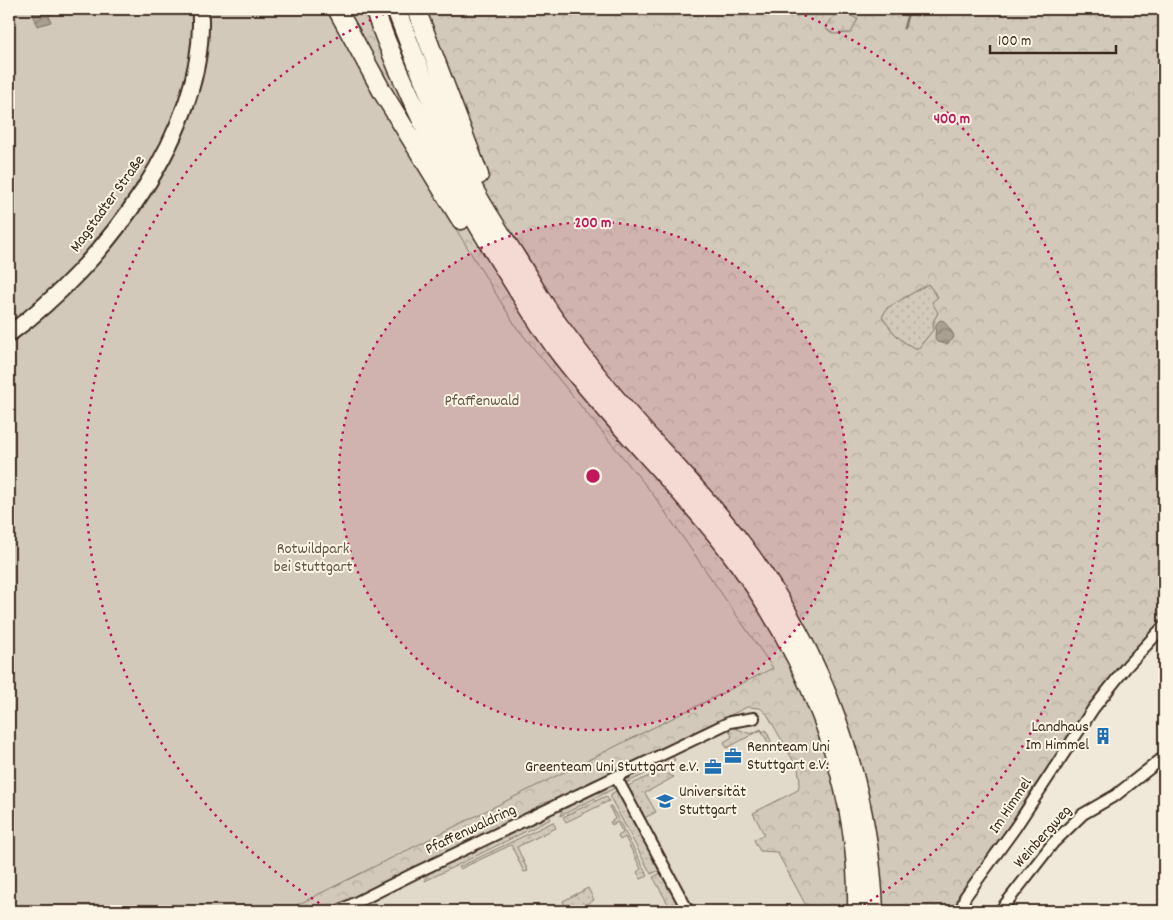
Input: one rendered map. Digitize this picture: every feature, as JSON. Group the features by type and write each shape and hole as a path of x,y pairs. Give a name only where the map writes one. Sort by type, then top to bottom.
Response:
{"highway":[{"path":"337,9 391,107 486,260 508,292 520,303 528,307"},
{"path":"374,9 404,86 449,176 528,307 558,352 576,374 685,497 728,549 762,597 791,647 819,710 844,788 853,832 858,882 857,911"},
{"path":"396,9 424,81 470,181 486,211 556,321 628,414 698,491 740,542 795,626 833,708 852,766 870,855 874,911"},
{"path":"416,9 481,180 516,257"}],"main road":[{"name":"Magstadter Straße","path":"9,334 42,309 79,272 117,227 154,174 186,105 196,60 200,9"}],"street":[{"name":"Im Himmel","path":"961,911 965,897 1014,828 1093,709 1127,666 1164,626"},
{"name":"Pfaffenwaldring","path":"339,911 730,722 754,718"},
{"name":"Weinbergweg","path":"1000,911 1053,843 1083,814 1116,795 1164,757"},
{"path":"616,777 688,911"}],"shaded area":[{"name":"Universität Stuttgart","path":"747,707 760,708 767,714 798,769 800,780 798,790 753,813 764,834 760,851 777,851 809,911 329,911"}],"green space":[{"name":"Rotwildpark bei Stuttgart","path":"9,9 328,9 370,90 517,328 652,493 773,668 285,911 9,911"},
{"name":"Pfaffenwald","path":"206,9 1164,9 1164,618 1131,652 1082,718 960,897 955,911 809,911 777,852 760,851 754,840 764,834 753,813 798,790 800,780 798,769 767,714 760,708 747,707 329,911 9,911","holes":["928,284 938,297 932,302 938,313 934,320 933,330 918,349 902,340 893,332 882,317 887,308"]},
{"path":"842,12 858,19 851,33 834,34 825,28 833,17"},
{"path":"928,284 938,298 938,313 934,320 933,330 918,349 912,347 893,332 882,317 887,308"},
{"path":"732,727 751,734 761,729 763,732 766,730 771,741 770,746 761,730 727,748 724,742 732,737 729,729"},
{"path":"673,756 675,760 626,783 631,776"},
{"path":"662,770 674,777 645,793 656,812 644,818 626,787"},
{"path":"609,786 617,787 560,816 565,808"},
{"path":"618,790 660,870 651,874 611,799 611,794"},
{"path":"606,796 609,801 566,822 563,817"},
{"path":"609,806 611,806 648,876 641,879 637,872 641,869 625,837 620,840 618,836 623,833 617,822 612,825 610,822 615,819"},
{"path":"545,816 551,819 425,881 429,873"},
{"path":"553,822 556,828 517,847 528,871 524,872 511,845 460,869 459,867"},
{"path":"661,873 682,911 672,911 653,877"},
{"path":"588,888 594,900 573,911 567,911 563,901"}],"water":[{"path":"47,9 51,22 37,26 32,10"},
{"path":"940,320 944,321 954,335 953,339 947,344 937,342 935,339 936,324"}],"waterway":[{"path":"49,14 68,9"},
{"path":"904,28 909,9"}],"place":[{"name":"Landhaus Im Himmel","path":"1103,736"},
{"name":"Rennteam Uni Stuttgart e.V.","path":"733,756"},
{"name":"Greenteam Uni Stuttgart e.V.","path":"713,767"},
{"name":"Universität Stuttgart","path":"665,801"}]}
